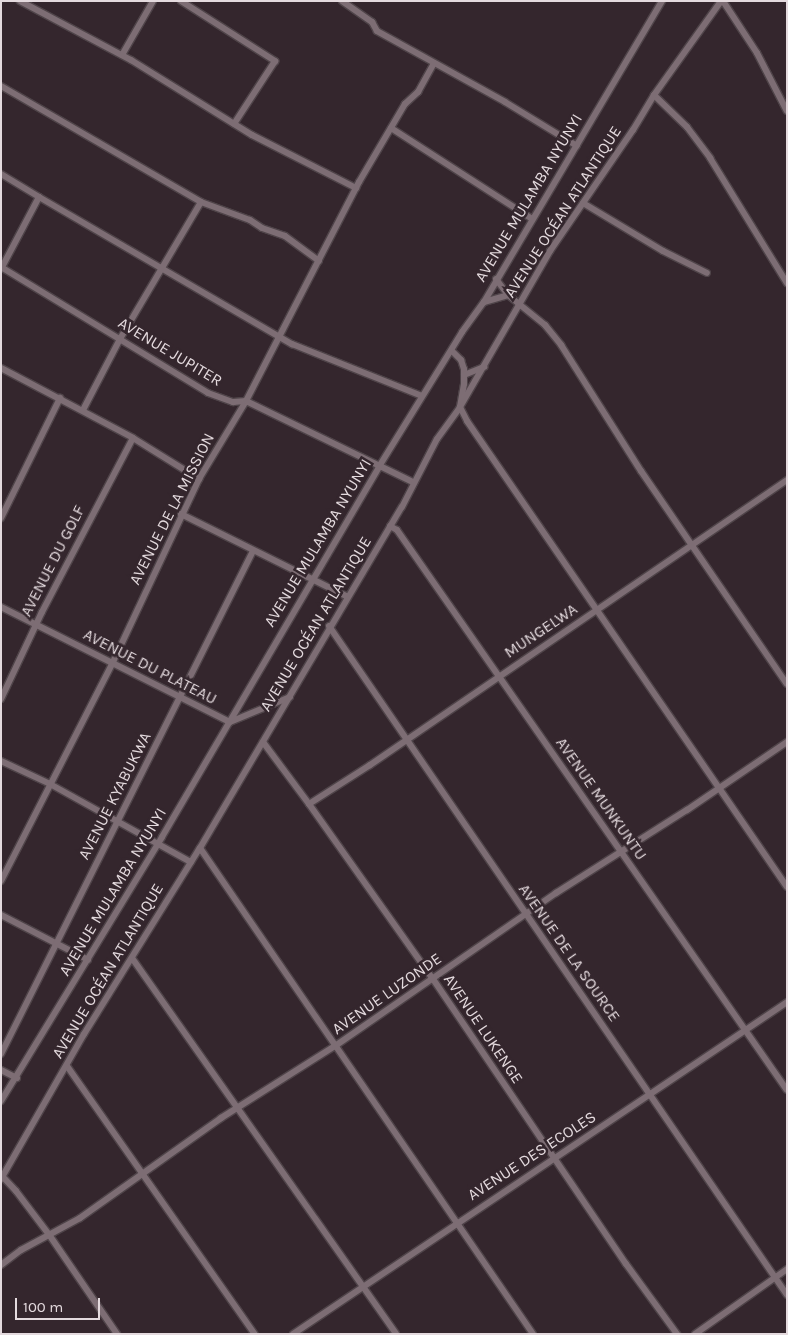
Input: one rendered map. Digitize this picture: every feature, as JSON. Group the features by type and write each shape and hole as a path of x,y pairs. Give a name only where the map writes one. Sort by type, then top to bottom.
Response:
{"street":[{"path":"20,1 122,56 234,124 356,188"},
{"path":"122,56 152,1"},
{"path":"182,1 275,61 234,124"},
{"path":"342,1 372,22 378,31 505,102 577,146"},
{"name":"AVENUE MULAMBA NYUNYI","path":"1,1101 17,1078 158,844 380,465 462,332 484,302 662,1"},
{"path":"722,1 757,52 787,111"},
{"name":"AVENUE OCÉAN ATLANTIQUE","path":"2,1178 67,1066 290,697 330,626 402,507 413,482 437,439 460,407 550,251 654,95 722,1"},
{"name":"AVENUE DE LA MISSION","path":"1,881 112,664 199,479 246,402 356,188 405,104 418,92 434,64"},
{"path":"1,86 201,202 250,220 262,228 285,236 319,261"},
{"path":"654,95 687,126 710,158 787,283"},
{"path":"391,128 532,219"},
{"path":"1,174 163,266 279,336 422,396"},
{"path":"2,268 39,197"},
{"path":"83,410 120,339 201,202"},
{"path":"583,203 663,251 707,273"},
{"name":"AVENUE JUPITER","path":"2,268 208,393 233,402 246,402 413,482"},
{"path":"496,279 508,295 545,325 561,345 691,545 787,684"},
{"path":"484,302 508,295"},
{"path":"452,351 461,360 464,375 460,407 471,427 787,888"},
{"path":"464,375 484,367"},
{"path":"1,368 133,438 199,479"},
{"path":"1,518 60,398"},
{"name":"AVENUE DU GOLF","path":"1,699 36,625 133,438"},
{"name":"MUNGELWA","path":"310,804 691,545 786,483"},
{"path":"181,514 348,597"},
{"name":"AVENUE MUNKUNTU","path":"390,526 397,530 787,1090"},
{"name":"AVENUE KYABUKWA","path":"1,1054 253,550"},
{"name":"AVENUE DU PLATEAU","path":"1,607 230,722 290,697"},
{"name":"AVENUE DE LA SOURCE","path":"330,626 787,1295"},
{"name":"AVENUE LUKENGE","path":"263,742 310,804 433,978 554,1158 677,1334"},
{"name":"AVENUE LUZONDE","path":"1,1265 21,1250 50,1236 80,1218 236,1108 335,1046 527,915 556,892 621,852 787,742"},
{"path":"1,761 50,784 118,820 191,862"},
{"path":"200,848 455,1223 533,1334"},
{"path":"1,915 88,960"},
{"path":"132,958 396,1334"},
{"name":"AVENUE DES ECOLES","path":"292,1334 650,1094 745,1028 787,1002"},
{"path":"67,1066 255,1334"},
{"path":"1,1070 17,1078"},
{"path":"2,1178 16,1191 50,1236 118,1334"},
{"path":"695,1334 787,1269"}]}
